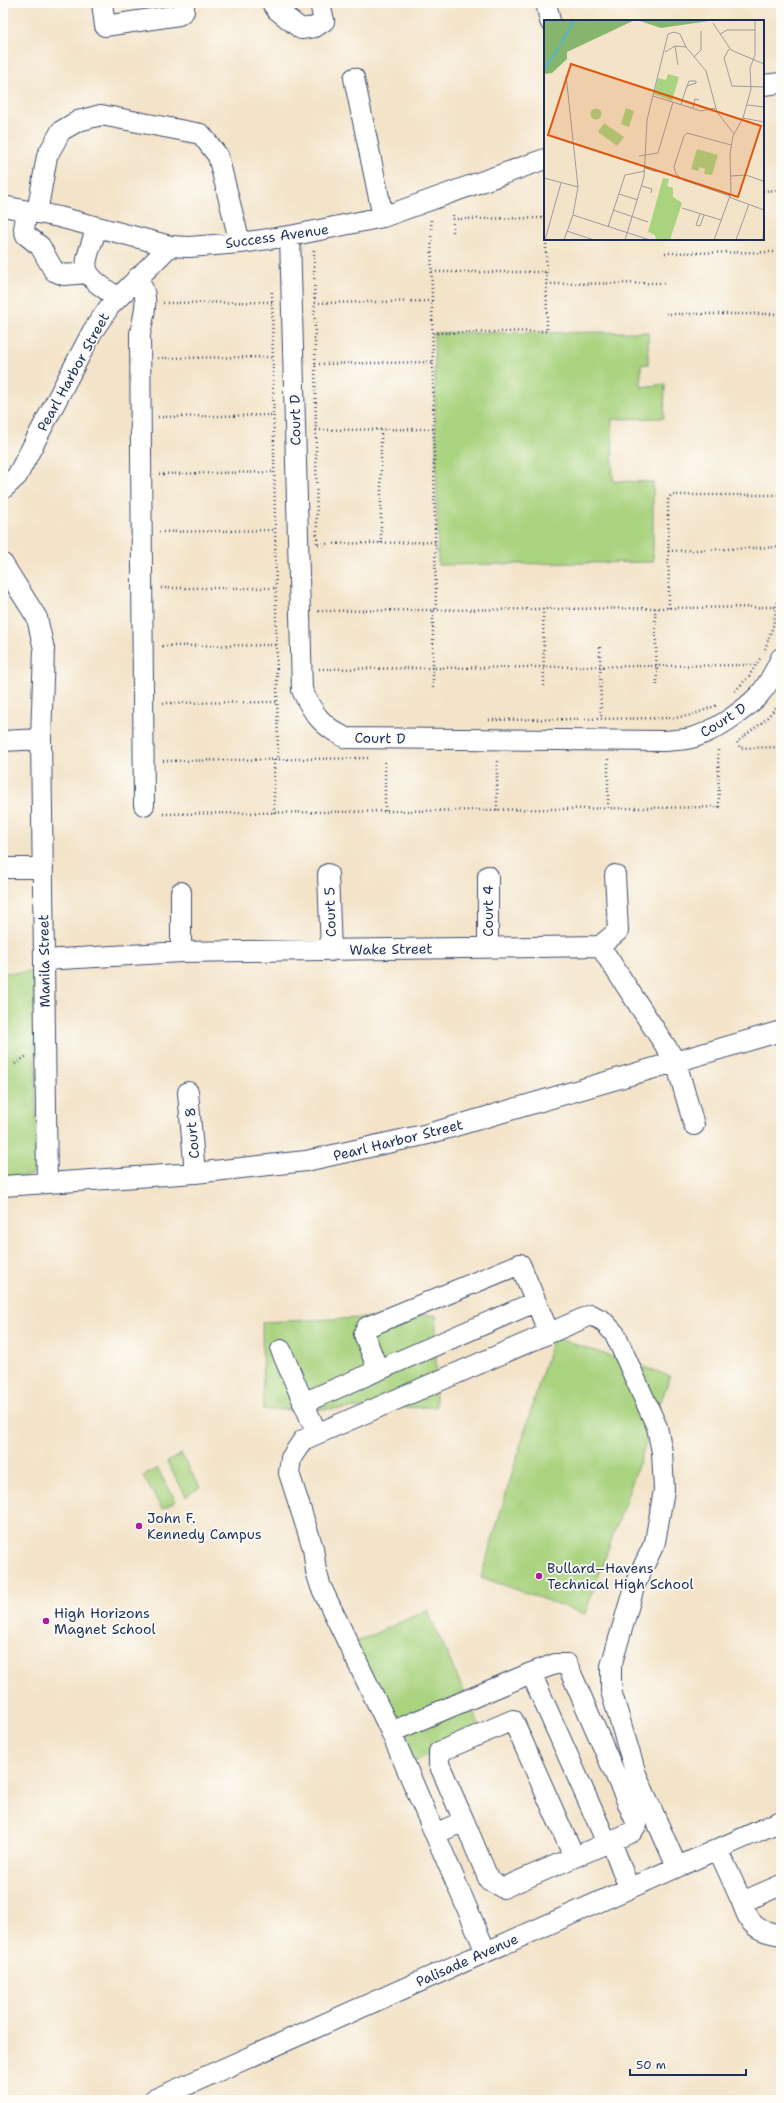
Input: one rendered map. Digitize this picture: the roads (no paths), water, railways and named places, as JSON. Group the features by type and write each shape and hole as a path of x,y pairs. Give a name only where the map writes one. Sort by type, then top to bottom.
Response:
{"street":[{"path":"102,3 105,26 179,15 184,11 184,3"},
{"path":"273,4 276,10 301,29 315,27 324,21 320,3"},
{"path":"546,3 550,20"},
{"path":"354,78 383,217"},
{"path":"764,85 781,83"},
{"path":"87,273 64,275 54,272 40,246 26,235 24,228 32,212 47,156 61,131 78,121 101,115 202,134 218,156 240,243"},
{"name":"Success Avenue","path":"3,206 97,227 170,246 189,247 240,243 290,236 383,217 544,159"},
{"path":"97,227 87,258 87,273 97,285 117,297"},
{"name":"Court D","path":"290,236 302,690 313,712 330,730 346,738 664,741 692,738 719,725 759,695 770,679 781,658"},
{"name":"Pearl Harbor Street","path":"3,490 17,476 92,332 117,297 170,246"},
{"path":"137,278 144,286 146,295 146,306 140,334 144,805"},
{"name":"Manila Street","path":"3,564 37,618 44,649 41,739 44,868 47,1183"},
{"path":"3,741 41,739"},
{"path":"3,868 44,868"},
{"name":"Court 5","path":"328,874 331,951"},
{"path":"615,875 618,931 600,946 676,1062 694,1124"},
{"name":"Court 4","path":"488,876 488,947"},
{"path":"181,892 182,952"},
{"name":"Wake Street","path":"44,960 182,952 600,946"},
{"name":"Pearl Harbor Street","path":"3,1186 195,1173 306,1161 428,1134 781,1031"},
{"name":"Court 8","path":"188,1092 195,1173"},
{"path":"378,1370 364,1334 367,1327 520,1264 549,1333"},
{"path":"303,1403 535,1302"},
{"path":"486,1952 391,1732 321,1587 316,1571 313,1548 289,1473 291,1458 303,1440 591,1315 602,1320 615,1334 657,1427 662,1452 664,1490 655,1542 635,1584 611,1666 610,1691 636,1774 677,1867"},
{"path":"281,1350 317,1434"},
{"path":"391,1732 555,1664 567,1664 636,1824 632,1832 607,1843 502,1888 489,1880 439,1764 439,1752 513,1720 574,1857"},
{"path":"532,1674 607,1843 614,1849 629,1888"},
{"path":"435,1834 464,1821"},
{"name":"Palisade Avenue","path":"153,2100 781,1821"},
{"path":"718,1849 749,1920 762,1931 781,1935"},
{"path":"742,1902 781,1885"}],"place":[{"name":"John F. Kennedy Campus","path":"139,1526"},
{"name":"Bullard–Havens Technical High School","path":"539,1576"},
{"name":"High Horizons Magnet School","path":"46,1621"}]}
